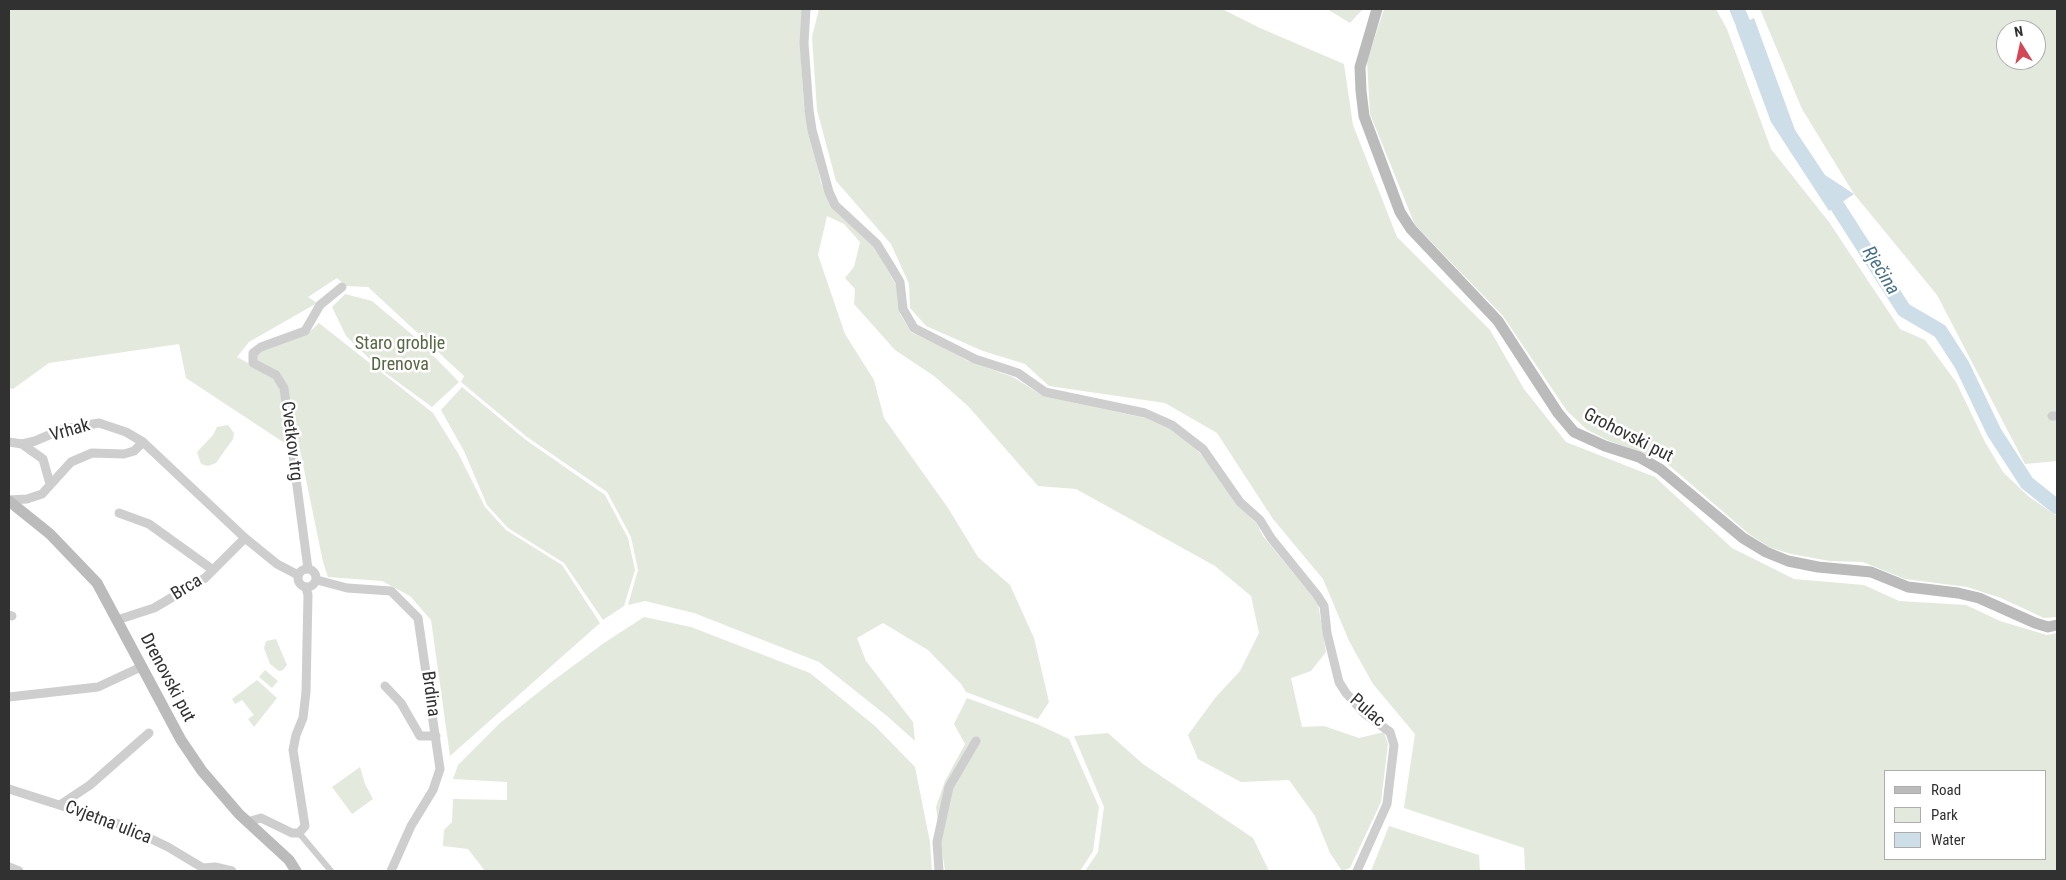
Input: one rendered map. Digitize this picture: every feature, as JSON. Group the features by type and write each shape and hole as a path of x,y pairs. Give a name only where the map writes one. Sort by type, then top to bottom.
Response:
{"main road":[{"name":"Grohovski put","path":"1377,9 1360,67 1360,91 1364,116 1400,212 1411,229 1498,321 1558,413 1574,432 1605,446 1639,457 1660,469 1743,538 1780,558 1818,568 1853,569 1871,572 1908,588 1958,593 1979,598 2035,623 2048,627 2057,625"},
{"name":"Drenovski put","path":"9,500 50,534 97,583 180,740 211,782 247,822 288,860 296,871"}],"street":[{"name":"Pulac","path":"806,9 804,43 810,116 829,192 835,205 877,244 900,282 902,309 914,328 975,359 1018,373 1046,392 1145,413 1180,430 1203,449 1240,502 1260,520 1271,538 1324,606 1327,633 1339,682 1364,713 1390,732 1394,745 1387,804 1357,871"},
{"name":"Cvetkov trg","path":"316,580 315,572 308,569 284,388 276,375 253,363 253,353 262,347 305,331 320,305 342,287"},
{"name":"Vrhak","path":"9,442 22,444 35,441 63,429 99,423 126,432 143,442"},
{"path":"9,500 27,499 42,494 71,462 92,453 124,454 134,451 143,442 245,538 277,564 298,575"},
{"name":"Vrhak","path":"22,444 43,459 50,484"},
{"path":"118,512 149,524 213,570"},
{"name":"Brca","path":"117,620 154,608 205,578 245,538"},
{"path":"299,833 305,826 305,818 294,750 296,735 303,718 306,692 308,595 306,588 300,585 298,575 302,570 308,569"},
{"path":"306,588 315,584 316,580"},
{"name":"Brdina","path":"316,580 347,588 391,591 418,618 440,770 433,790 411,826 391,871"},
{"path":"9,697 98,687 142,667"},
{"path":"385,686 401,703 420,736 436,736"},
{"path":"60,805 90,785 149,733"},
{"path":"939,871 937,842 948,787 976,741"},
{"name":"Cvjetna ulica","path":"9,789 122,825 168,847 203,870"},
{"path":"247,822 261,818 283,831 299,833 330,871"},
{"path":"9,867 19,871"},
{"path":"203,870 215,867 232,871"}],"green space":[{"path":"9,9 803,9 800,42 804,107 821,183 836,211 875,247 896,285 900,314 911,332 966,360 1013,377 1043,396 1145,418 1171,429 1193,445 1214,470 1236,503 1257,524 1263,536 1318,603 1326,652 1311,671 1291,678 1302,727 1324,726 1359,738 1384,732 1388,744 1381,802 1350,868 1342,871 1330,853 1315,816 1289,780 1241,782 1198,759 1188,735 1215,698 1240,671 1259,633 1251,596 1215,566 1076,489 1038,486 968,406 934,376 895,350 854,304 855,289 845,278 854,267 860,242 844,224 827,216 818,255 845,334 874,380 884,418 948,508 978,557 1010,585 1034,638 1049,702 1038,719 966,692 961,684 928,650 883,623 857,638 866,661 913,722 915,741 887,716 819,662 694,613 645,601 628,605 638,570 631,537 607,492 527,437 461,382 464,376 368,287 346,286 337,278 308,297 317,303 249,342 237,357 276,378 280,387 289,446 186,378 179,344 49,363 13,389 9,388"},
{"path":"819,9 1222,9 1260,28 1344,64 1353,125 1397,237 1490,330 1524,389 1566,442 1655,477 1732,548 1794,579 1864,585 1899,601 1966,605 2000,621 2047,635 2057,633 2057,871 1525,871 1524,848 1404,808 1415,734 1373,684 1349,641 1323,579 1273,519 1217,433 1165,403 1049,386 1025,364 983,351 926,326 910,308 909,284 891,244 836,181 817,110 812,37"},
{"path":"1327,9 1363,9 1350,23"},
{"path":"1384,9 1716,9 1727,29 1771,149 1829,222 1900,329 1925,340 1956,382 1985,442 2003,472 2028,496 2057,516 2057,617 2044,618 2001,598 1967,587 1905,579 1863,562 1830,561 1791,554 1769,547 1749,534 1664,461 1607,440 1586,429 1567,411 1503,316 1415,225 1370,114 1367,61"},
{"path":"1760,9 2057,9 2057,461 2025,464 1937,295 1854,194 1802,109"},
{"name":"Staro groblje Drenova","path":"345,294 372,301 415,337 459,382 432,407 380,369 346,336 332,307"},
{"path":"319,323 433,413 458,453 485,507 506,530 562,565 600,623 450,756 431,620 410,596 382,581 328,577 323,562 287,387 257,363 257,353 306,335"},
{"path":"462,387 526,440 605,495 628,538 635,570 624,606 603,620 564,563 508,528 487,505 464,451 441,410"},
{"path":"228,425 234,433 233,439 216,463 208,466 201,464 197,452 213,435 217,427"},
{"path":"644,617 691,627 810,673 875,726 915,767 930,842 932,871 485,871 468,849 443,846 444,830 452,822 453,799 507,800 507,782 453,779 458,765 500,723 550,683 604,643"},
{"path":"276,639 287,665 283,670 279,671 270,664 264,648 266,641"},
{"path":"265,670 278,681 272,688 259,677"},
{"path":"257,680 277,698 254,727 248,719 254,715 242,700 235,704 232,699"},
{"path":"967,698 1037,724 1069,739 1099,807 1093,851 1080,871 945,871 936,807 945,781 965,744 954,724"},
{"path":"1108,733 1143,764 1253,838 1269,871 1085,871 1098,852 1104,807 1074,736"},
{"path":"360,767 365,784 373,799 352,814 332,787"},
{"path":"1389,826 1479,855 1480,871 1371,871"}],"water":[{"path":"1754,18 1795,130 1825,175 1854,194 1829,211 1771,122 1736,27"}],"waterway":[{"name":"Rječina","path":"1737,9 1751,42"},
{"name":"Rječina","path":"1827,190 1904,310 1940,331 1962,365 1994,432 2027,483 2057,507"}]}
